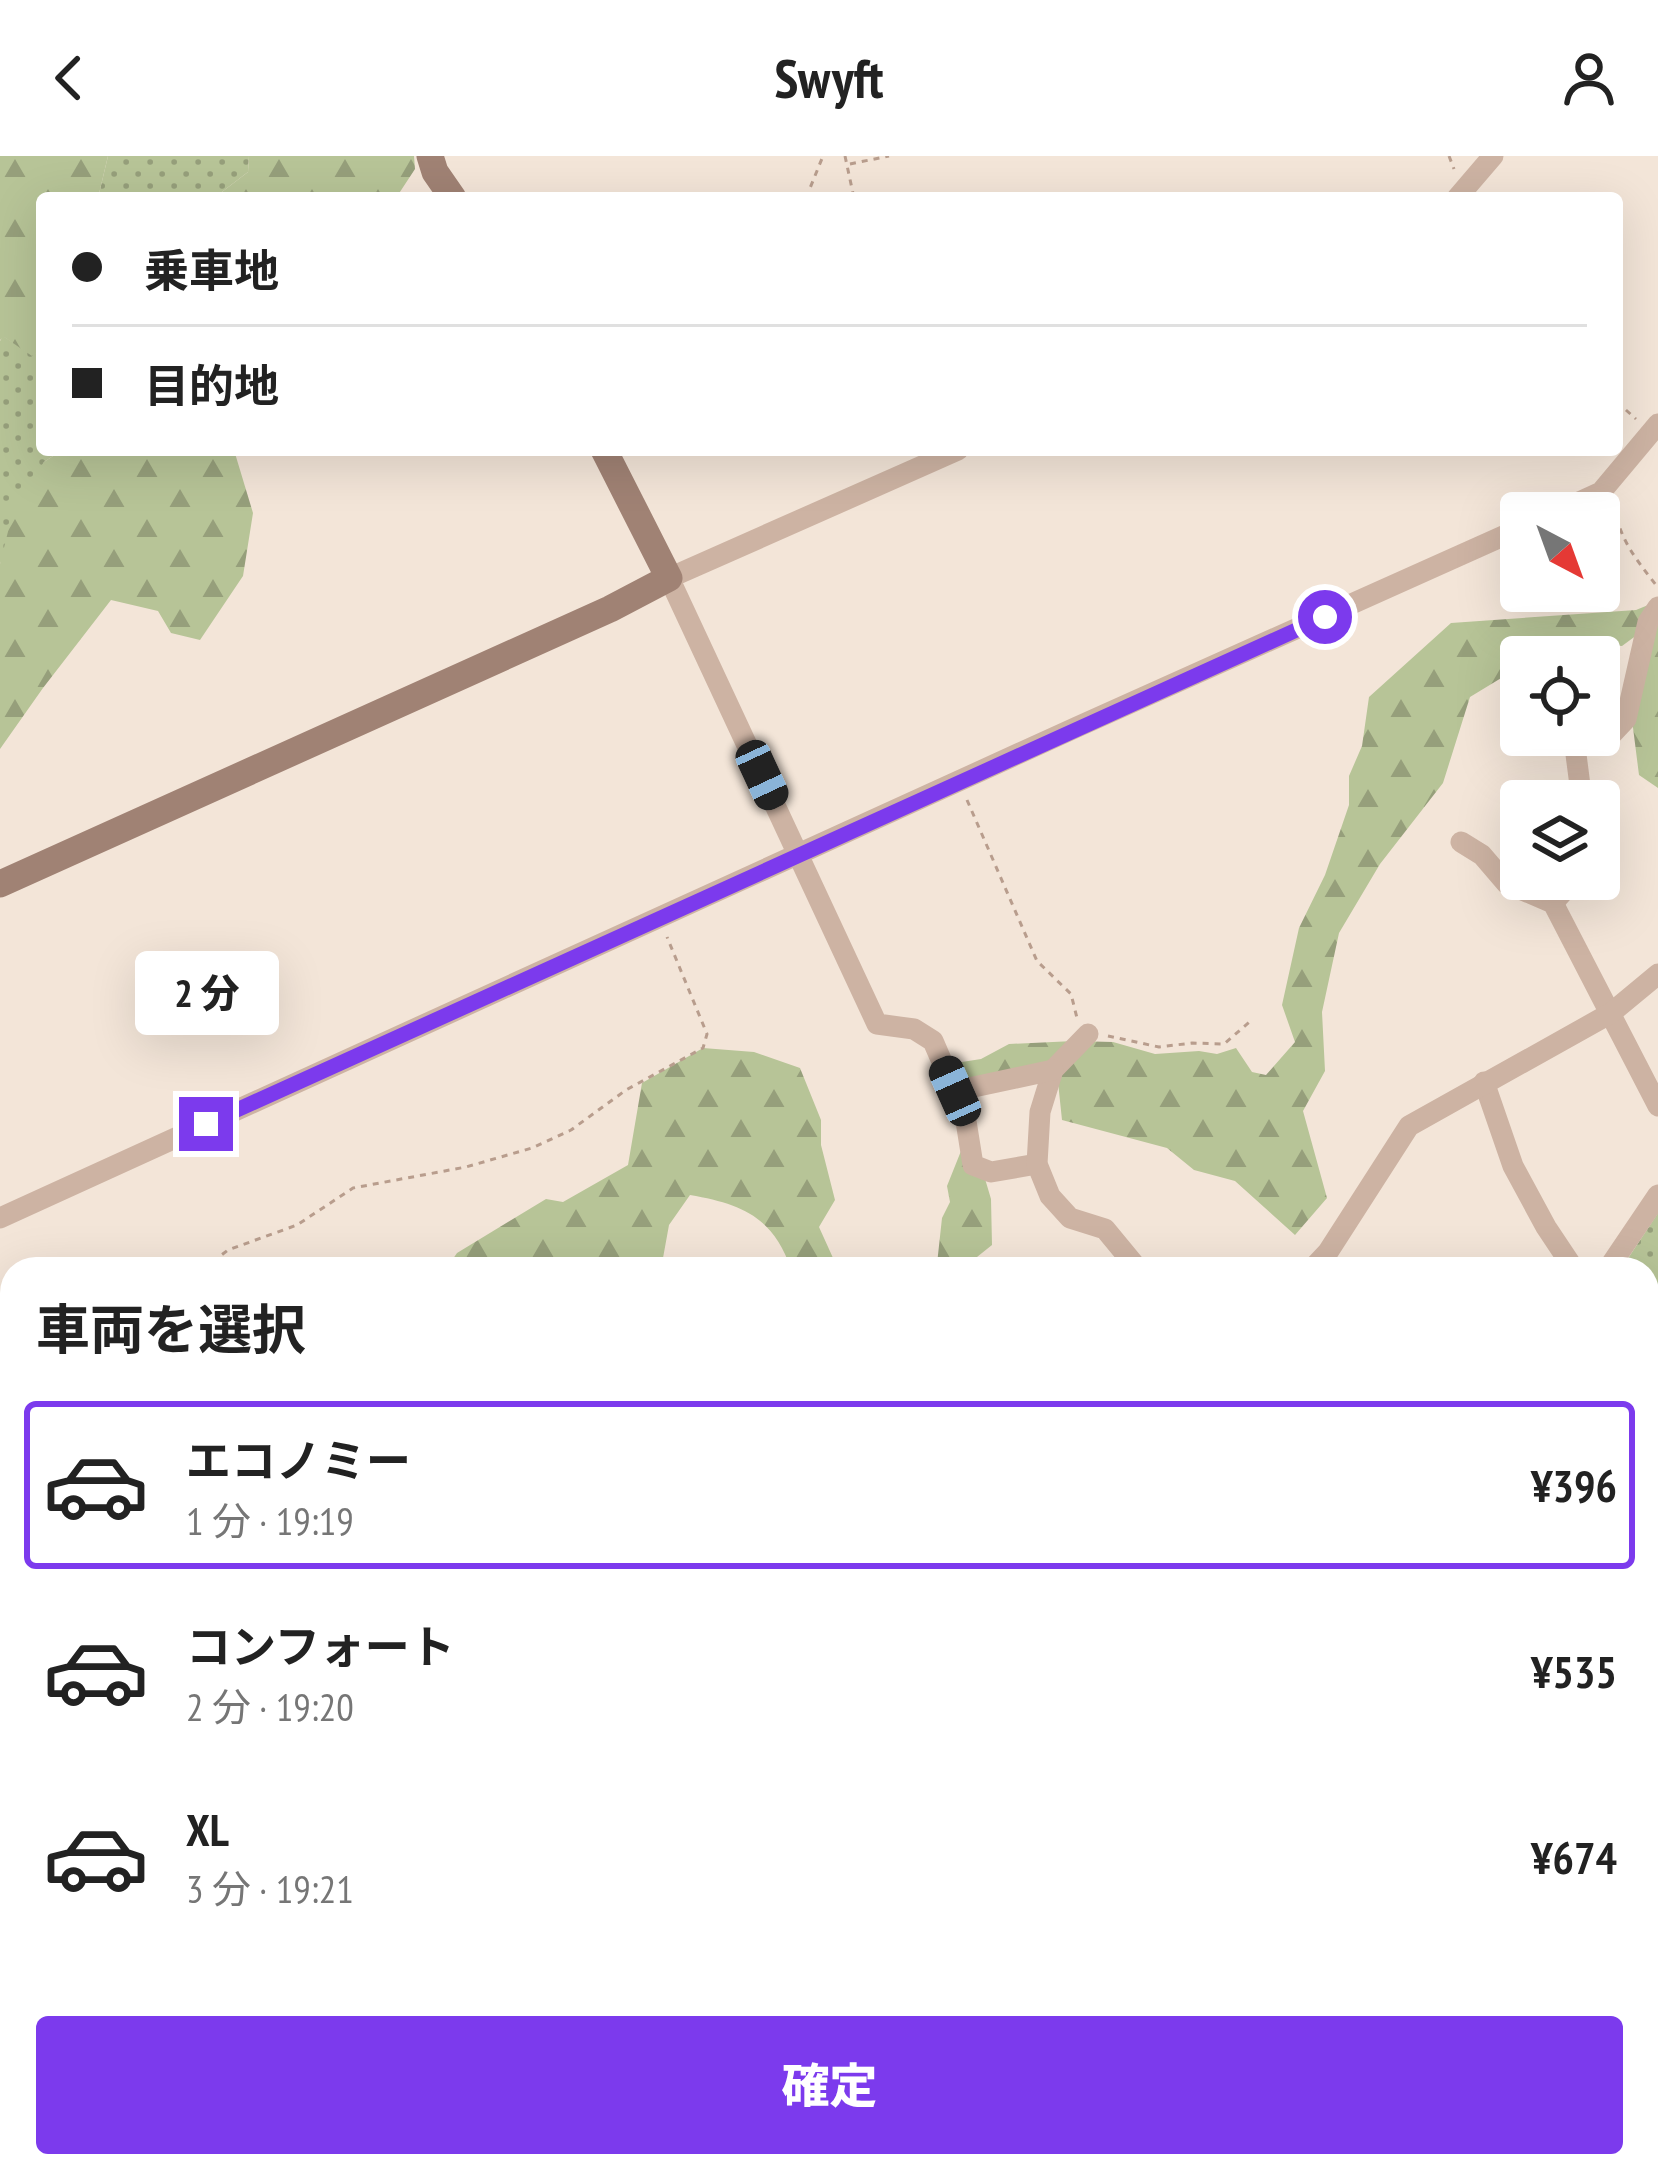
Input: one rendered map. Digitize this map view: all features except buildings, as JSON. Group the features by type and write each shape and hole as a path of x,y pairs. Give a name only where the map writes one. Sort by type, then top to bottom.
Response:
{"street":[{"path":"430,156 449,192"},
{"path":"1462,192 1493,156"},
{"path":"1601,492 1654,428"},
{"path":"607,456 877,1024 914,1029 933,1041 965,1115 973,1165 991,1172 1036,1164"},
{"path":"0,884 944,456"},
{"path":"0,1218 1500,537"},
{"path":"1579,780 1574,739 1610,736 1626,719 1648,622 1658,607"},
{"path":"1461,842 1482,855 1506,883 1552,903 1658,1106"},
{"path":"1552,903 1555,900"},
{"path":"1323,1257 1409,1126 1611,1013 1658,974"},
{"path":"1088,1034 1053,1070 1040,1112 1036,1164 1050,1196 1070,1218 1106,1229 1128,1257"},
{"path":"955,1091 1053,1070"},
{"path":"1484,1082 1513,1166 1566,1257"},
{"path":"1616,1257 1658,1195"}],"path":[{"path":"808,192 823,156"},
{"path":"845,156 853,192"},
{"path":"848,165 889,156"},
{"path":"1623,406 1654,428"},
{"path":"1616,473 1618,529 1658,587"},
{"path":"959,782 1037,961 1071,994 1079,1027 1088,1034 1159,1047 1224,1044 1253,1019"},
{"path":"219,1257 297,1225 353,1188 466,1167 532,1148 571,1130 626,1090 703,1048 707,1034 659,919"}],"green space":[{"path":"0,156 108,156 99,192 36,192 36,354 32,356 4,337 0,340"},
{"path":"108,156 249,156 248,172 222,192 99,192"},
{"path":"249,156 414,156 415,169 400,192 222,192 248,172"},
{"path":"3,336 32,355 36,353 36,456 53,456 44,462 0,564"},
{"path":"53,456 236,456 253,513 243,576 200,640 171,633 158,611 111,600 0,749 0,564 16,499"},
{"path":"1658,601 1658,788 1639,775 1628,688 1641,632 1622,646 1620,636 1500,636 1500,679 1470,697 1443,783 1380,864 1339,933 1322,1012 1325,1071 1303,1111 1327,1198 1295,1235 1235,1181 1194,1170 1167,1148 1062,1120 1058,1082 957,1082 949,1064 981,1059 1009,1044 1074,1041 1113,1042 1155,1054 1217,1054 1236,1048 1252,1072 1266,1075 1295,1042 1282,1005 1299,928 1325,875 1349,805 1349,776 1362,746 1369,697 1451,623 1636,610"},
{"path":"703,1048 754,1052 800,1068 821,1120 821,1145 835,1200 819,1227 833,1257 786,1257 775,1237 753,1216 690,1195 669,1225 663,1257 454,1257 546,1199 563,1202 628,1165 642,1083"},
{"path":"975,1145 991,1199 992,1245 977,1257 938,1257 942,1218 950,1202 947,1186 963,1146"},
{"path":"1658,1213 1658,1257 1629,1257"}],"route":[{"path":"206,1124 1325,617"}]}
